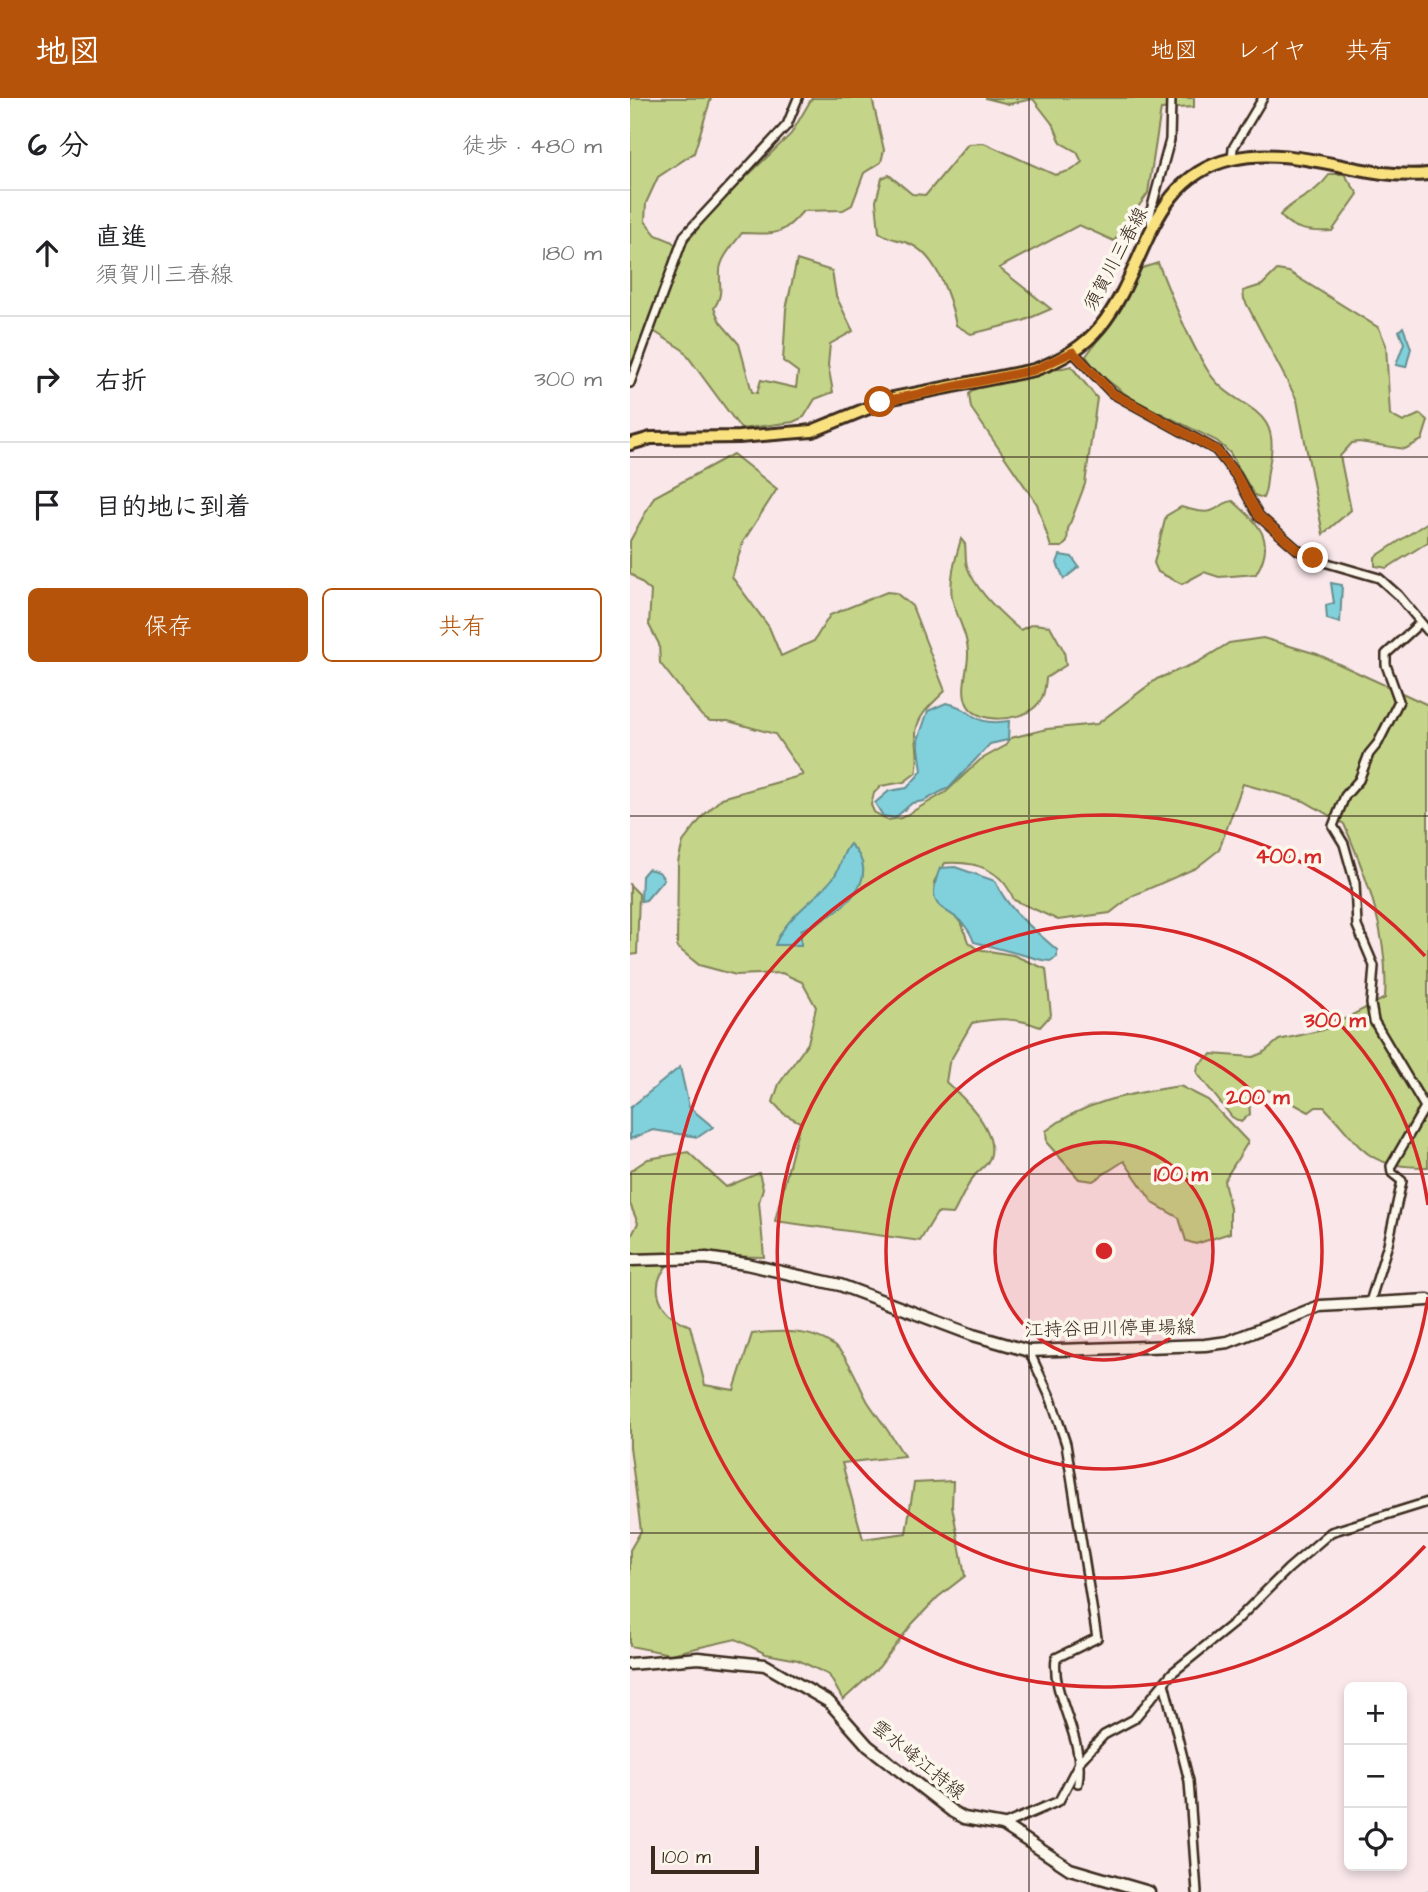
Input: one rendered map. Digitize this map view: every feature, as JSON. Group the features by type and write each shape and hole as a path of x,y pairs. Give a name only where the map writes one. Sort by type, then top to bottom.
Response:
{"main road":[{"name":"須賀川三春線","path":"630,444 651,438 739,437 812,431 880,402 1034,370 1073,352 1099,329 1114,308 1160,212 1183,181 1199,170 1232,159 1279,157 1388,173 1428,174"},
{"name":"江持谷田川停車場線","path":"630,1260 706,1258 840,1285 974,1335 1029,1351 1228,1342 1308,1309 1370,1302 1428,1300"},
{"name":"雲水峰江持線","path":"630,1664 698,1658 765,1665 829,1702 876,1753 953,1812 964,1818 1003,1825 1070,1868 1149,1892"}],"street":[{"path":"630,383 684,236 787,125 798,98"},
{"path":"1152,229 1150,214 1170,140 1171,98"},
{"path":"1232,159 1233,148 1263,98"},
{"path":"1073,352 1112,393 1216,450 1236,475 1259,516 1298,550 1317,560 1379,578 1398,595 1428,631"},
{"path":"1370,1302 1401,1189 1402,1181 1392,1173 1391,1166 1425,1107 1374,1021 1371,1004 1374,966 1357,926 1355,883 1344,844 1333,826 1345,796 1359,780 1369,754 1378,743 1399,701 1386,665 1386,654 1420,624"},
{"path":"1029,1351 1051,1399 1066,1444 1097,1637 1056,1658 1054,1677 1066,1705 1080,1761 1078,1783"},
{"path":"1003,1825 1059,1801 1080,1761 1104,1735 1135,1719 1172,1673 1235,1622 1288,1569 1331,1532 1428,1502"},
{"path":"1164,1684 1189,1781 1197,1892"}],"green space":[{"path":"630,98 711,98 694,153 658,177 646,203 645,221 656,235 671,241 681,250 715,207 791,134 812,98 872,98 884,150 881,162 864,173 852,205 843,210 803,211 789,226 777,232 742,233 721,266 720,294 714,308 720,322 739,344 752,392 757,393 761,380 796,388 798,372 783,361 786,309 797,260 832,271 836,296 853,331 830,344 828,365 833,392 815,399 804,417 793,422 741,429 683,350 655,332 630,364"},
{"path":"985,98 1194,98 1194,107 1161,109 1148,193 1114,241 1079,225 999,268 1051,309 1023,321 971,334 956,325 941,279 928,258 910,244 879,232 876,201 882,178 889,175 912,194 926,195 968,144 984,143 1055,175 1072,170 1082,162 1077,152 1061,143 1054,126 1033,99 1009,104"},
{"path":"1330,174 1344,174 1358,194 1332,231 1303,229 1280,215 1317,188"},
{"path":"1158,263 1187,332 1208,371 1218,384 1254,410 1269,430 1272,445 1263,498 1254,495 1230,453 1217,441 1132,399 1098,373 1086,356 1111,322 1139,269"},
{"path":"1277,270 1289,272 1379,328 1386,345 1390,415 1403,422 1420,414 1428,421 1422,440 1405,449 1352,443 1340,456 1351,510 1323,534 1297,400 1244,299 1243,291 1262,285"},
{"path":"1071,366 1097,398 1085,484 1068,529 1067,542 1062,547 1051,547 1037,504 971,408 969,394 976,388"},
{"path":"733,454 777,489 743,542 732,577 769,627 781,656 814,641 830,615 887,592 896,593 912,606 945,691 919,721 916,733 916,773 904,782 881,786 874,793 871,805 874,812 888,820 901,818 946,792 980,760 1005,746 1011,738 1047,729 1097,724 1157,679 1198,662 1229,643 1263,638 1317,654 1428,705 1428,1167 1390,1164 1377,1159 1357,1144 1324,1107 1316,1107 1309,1112 1268,1090 1253,1098 1250,1114 1241,1122 1232,1117 1197,1073 1198,1065 1212,1054 1253,1057 1263,1053 1279,1040 1323,1030 1385,998 1384,953 1375,909 1344,824 1304,801 1243,784 1219,850 1196,868 1132,896 1110,913 1058,920 1014,900 1003,881 987,869 967,864 945,863 934,882 936,897 951,910 962,925 968,942 977,949 1013,955 1046,969 1051,1015 1040,1027 1006,1019 972,1023 949,1063 946,1082 977,1114 988,1134 991,1154 988,1161 972,1179 953,1214 937,1213 920,1241 775,1221 800,1122 784,1114 773,1102 779,1084 808,1043 816,1007 802,982 782,973 736,975 699,965 677,947 678,862 683,842 703,816 722,798 803,775 775,734 728,721 710,721 701,715 660,663 659,644 649,625 651,591 630,573 630,541 654,497"},
{"path":"1233,501 1251,517 1265,542 1262,562 1256,574 1219,577 1204,572 1182,584 1158,572 1154,563 1166,516 1181,507 1207,512"},
{"path":"1428,522 1428,542 1387,568 1375,566 1375,557"},
{"path":"961,539 965,544 966,563 971,575 989,601 1020,630 1033,624 1050,626 1064,651 1066,665 1046,678 1040,701 1028,712 1010,718 980,715 972,711 965,698 968,648 951,591"},
{"path":"630,885 639,894 637,954 630,955"},
{"path":"1180,1086 1208,1100 1248,1142 1224,1181 1230,1208 1230,1233 1196,1244 1186,1241 1179,1218 1153,1203 1124,1161 1093,1181 1079,1179 1047,1143 1046,1131 1076,1112 1109,1100"},
{"path":"688,1152 726,1187 759,1173 763,1188 759,1202 764,1257 679,1255 661,1274 658,1284 658,1294 668,1312 690,1326 705,1385 734,1390 752,1334 803,1333 827,1341 837,1349 846,1359 868,1402 904,1456 842,1463 863,1539 906,1533 914,1483 953,1481 952,1506 965,1576 938,1597 913,1623 879,1667 843,1700 829,1675 798,1660 766,1654 736,1639 670,1654 630,1646 630,1550 641,1531 630,1447 630,1239 638,1223 630,1204 630,1171 648,1159"}],"water":[{"path":"1403,327 1411,348 1406,367 1396,365 1404,343 1399,331"},
{"path":"1060,555 1072,557 1079,567 1064,579 1057,563"},
{"path":"1331,583 1342,585 1340,623 1327,619 1326,605 1334,603"},
{"path":"946,703 986,721 1009,721 1008,740 990,744 950,787 924,801 912,803 895,818 883,816 875,803 889,791 907,788 922,771 918,740 928,711"},
{"path":"850,844 860,858 863,871 860,884 852,896 828,916 801,930 801,945 775,945 793,917 833,878"},
{"path":"955,867 995,881 1014,911 1057,950 1057,957 1050,961 1042,960 974,942 967,929 938,904 934,896 940,868"},
{"path":"648,869 659,872 664,879 646,900 641,901 642,876"},
{"path":"680,1067 689,1107 713,1127 698,1137 653,1130 630,1139 630,1108"}],"route":[{"path":"880,402 1034,370 1073,352 1112,393 1216,450 1236,475 1259,516 1298,550 1313,558"}]}
